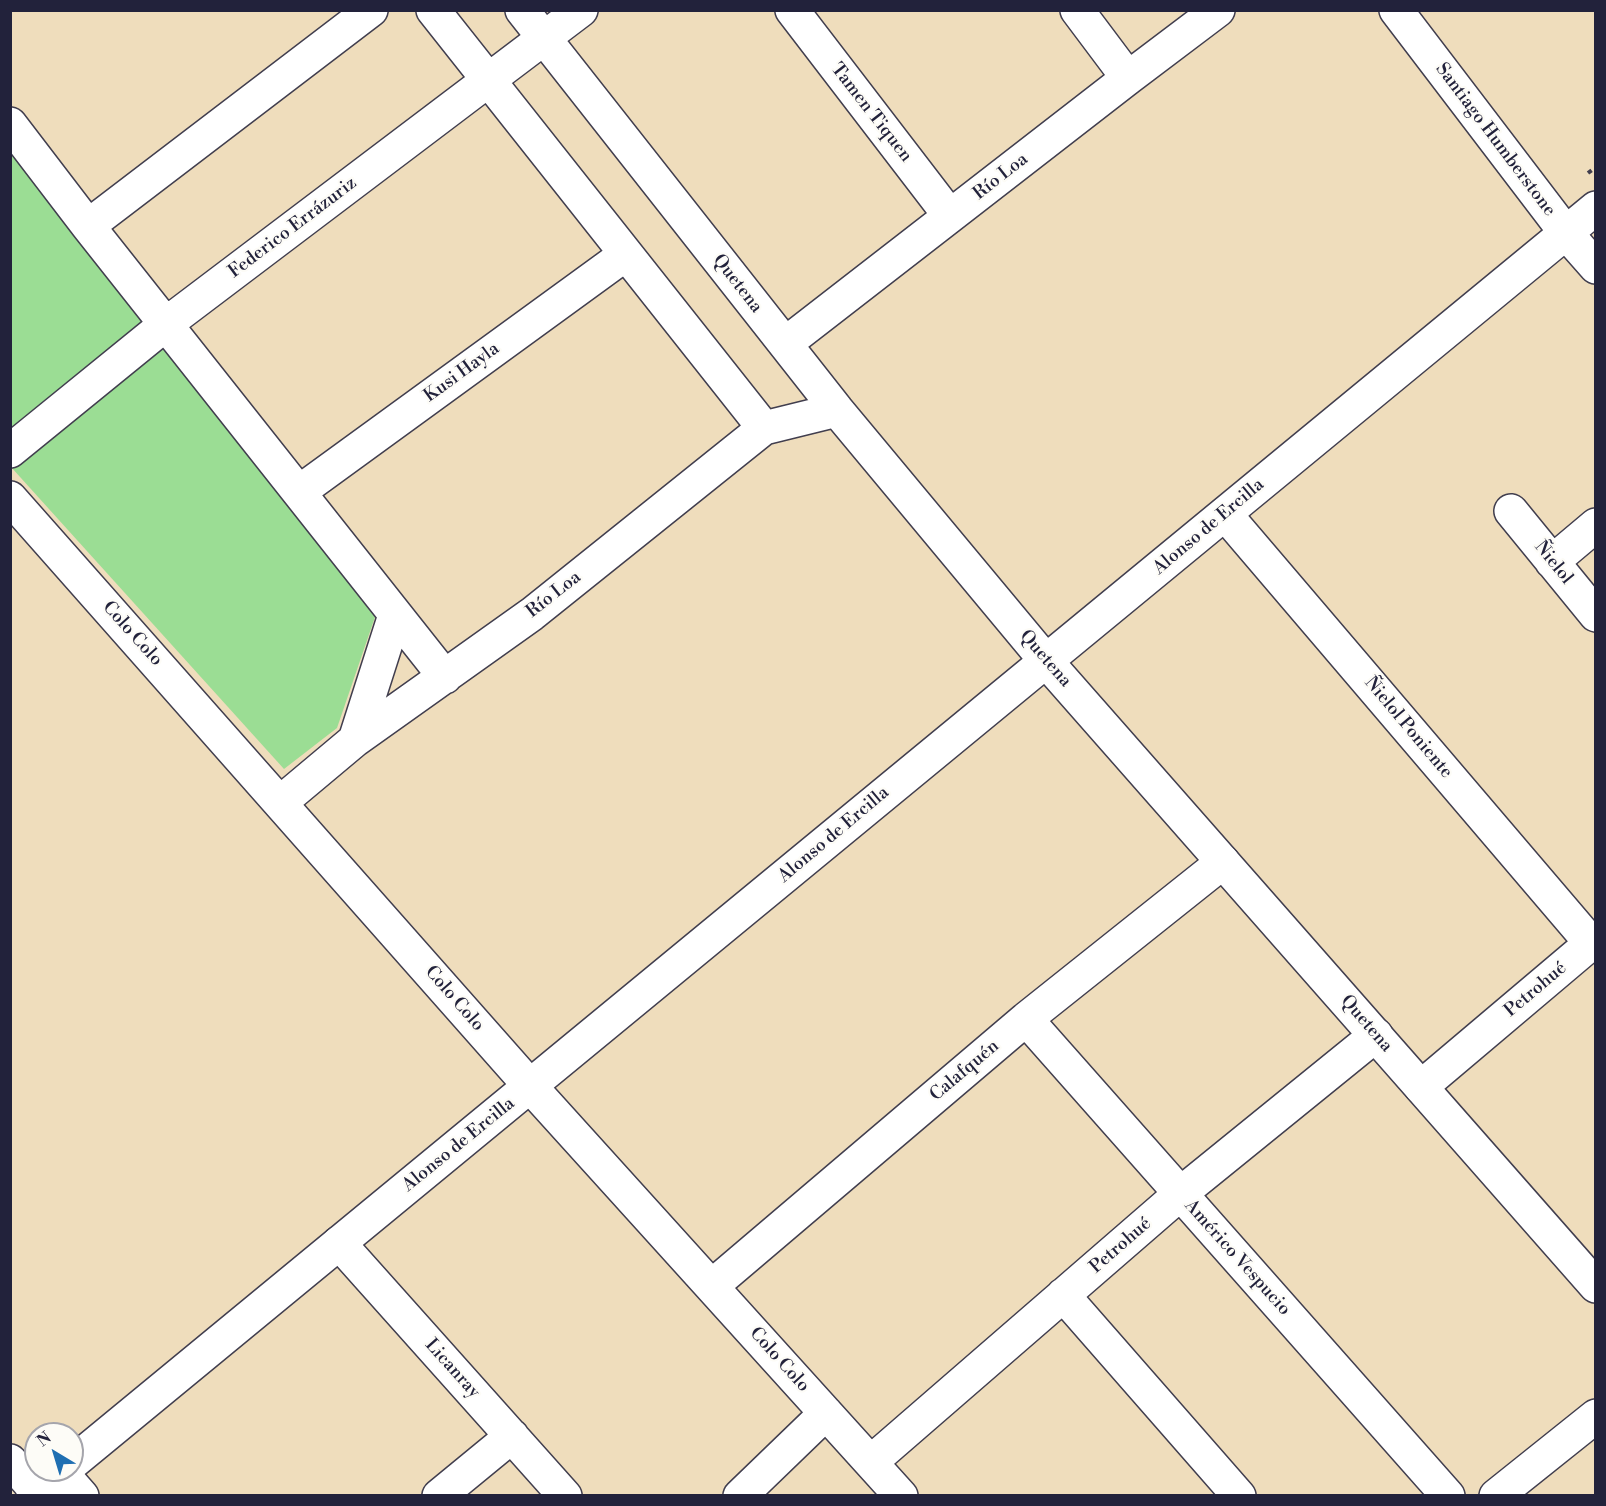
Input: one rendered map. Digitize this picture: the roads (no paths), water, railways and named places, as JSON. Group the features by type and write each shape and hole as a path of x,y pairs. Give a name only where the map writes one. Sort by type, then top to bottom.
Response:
{"street":[{"path":"88,226 371,10"},
{"path":"433,10 764,428"},
{"name":"Quetena","path":"522,10 837,410 1046,661 1596,1286"},
{"name":"Federico Errázuriz","path":"10,450 166,324 581,10"},
{"name":"Tamen Tiquen","path":"792,10 950,216"},
{"path":"1077,10 1128,78"},
{"name":"Río Loa","path":"785,344 1218,10"},
{"name":"Santiago Humberstone","path":"1396,10 1566,232 1596,267"},
{"path":"10,124 445,677"},
{"name":"Alonso de Ercilla","path":"56,1483 339,1243 1596,208"},
{"name":"Kusi Hayla","path":"299,492 626,254"},
{"name":"Río Loa","path":"281,802 355,740 532,614 764,428 837,410"},
{"name":"Colo Colo","path":"10,498 530,1086 901,1496"},
{"name":"Ñielol","path":"1510,511 1596,615"},
{"name":"Ñielol Poniente","path":"1225,514 1593,941"},
{"path":"1552,562 1596,525"},
{"path":"355,740 395,615"},
{"name":"Calafquén","path":"712,1286 1026,1019 1223,862"},
{"name":"Petrohué","path":"1421,1087 1593,941"},
{"name":"Américo Vespucio","path":"1026,1019 1448,1496"},
{"name":"Petrohué","path":"871,1462 1180,1194 1376,1035"},
{"name":"Licanray","path":"339,1243 565,1496"},
{"path":"1063,1295 1239,1496"},
{"path":"740,1496 826,1413"},
{"path":"1496,1496 1596,1416"},
{"path":"439,1496 512,1436"},
{"path":"10,1461 56,1483"}]}
